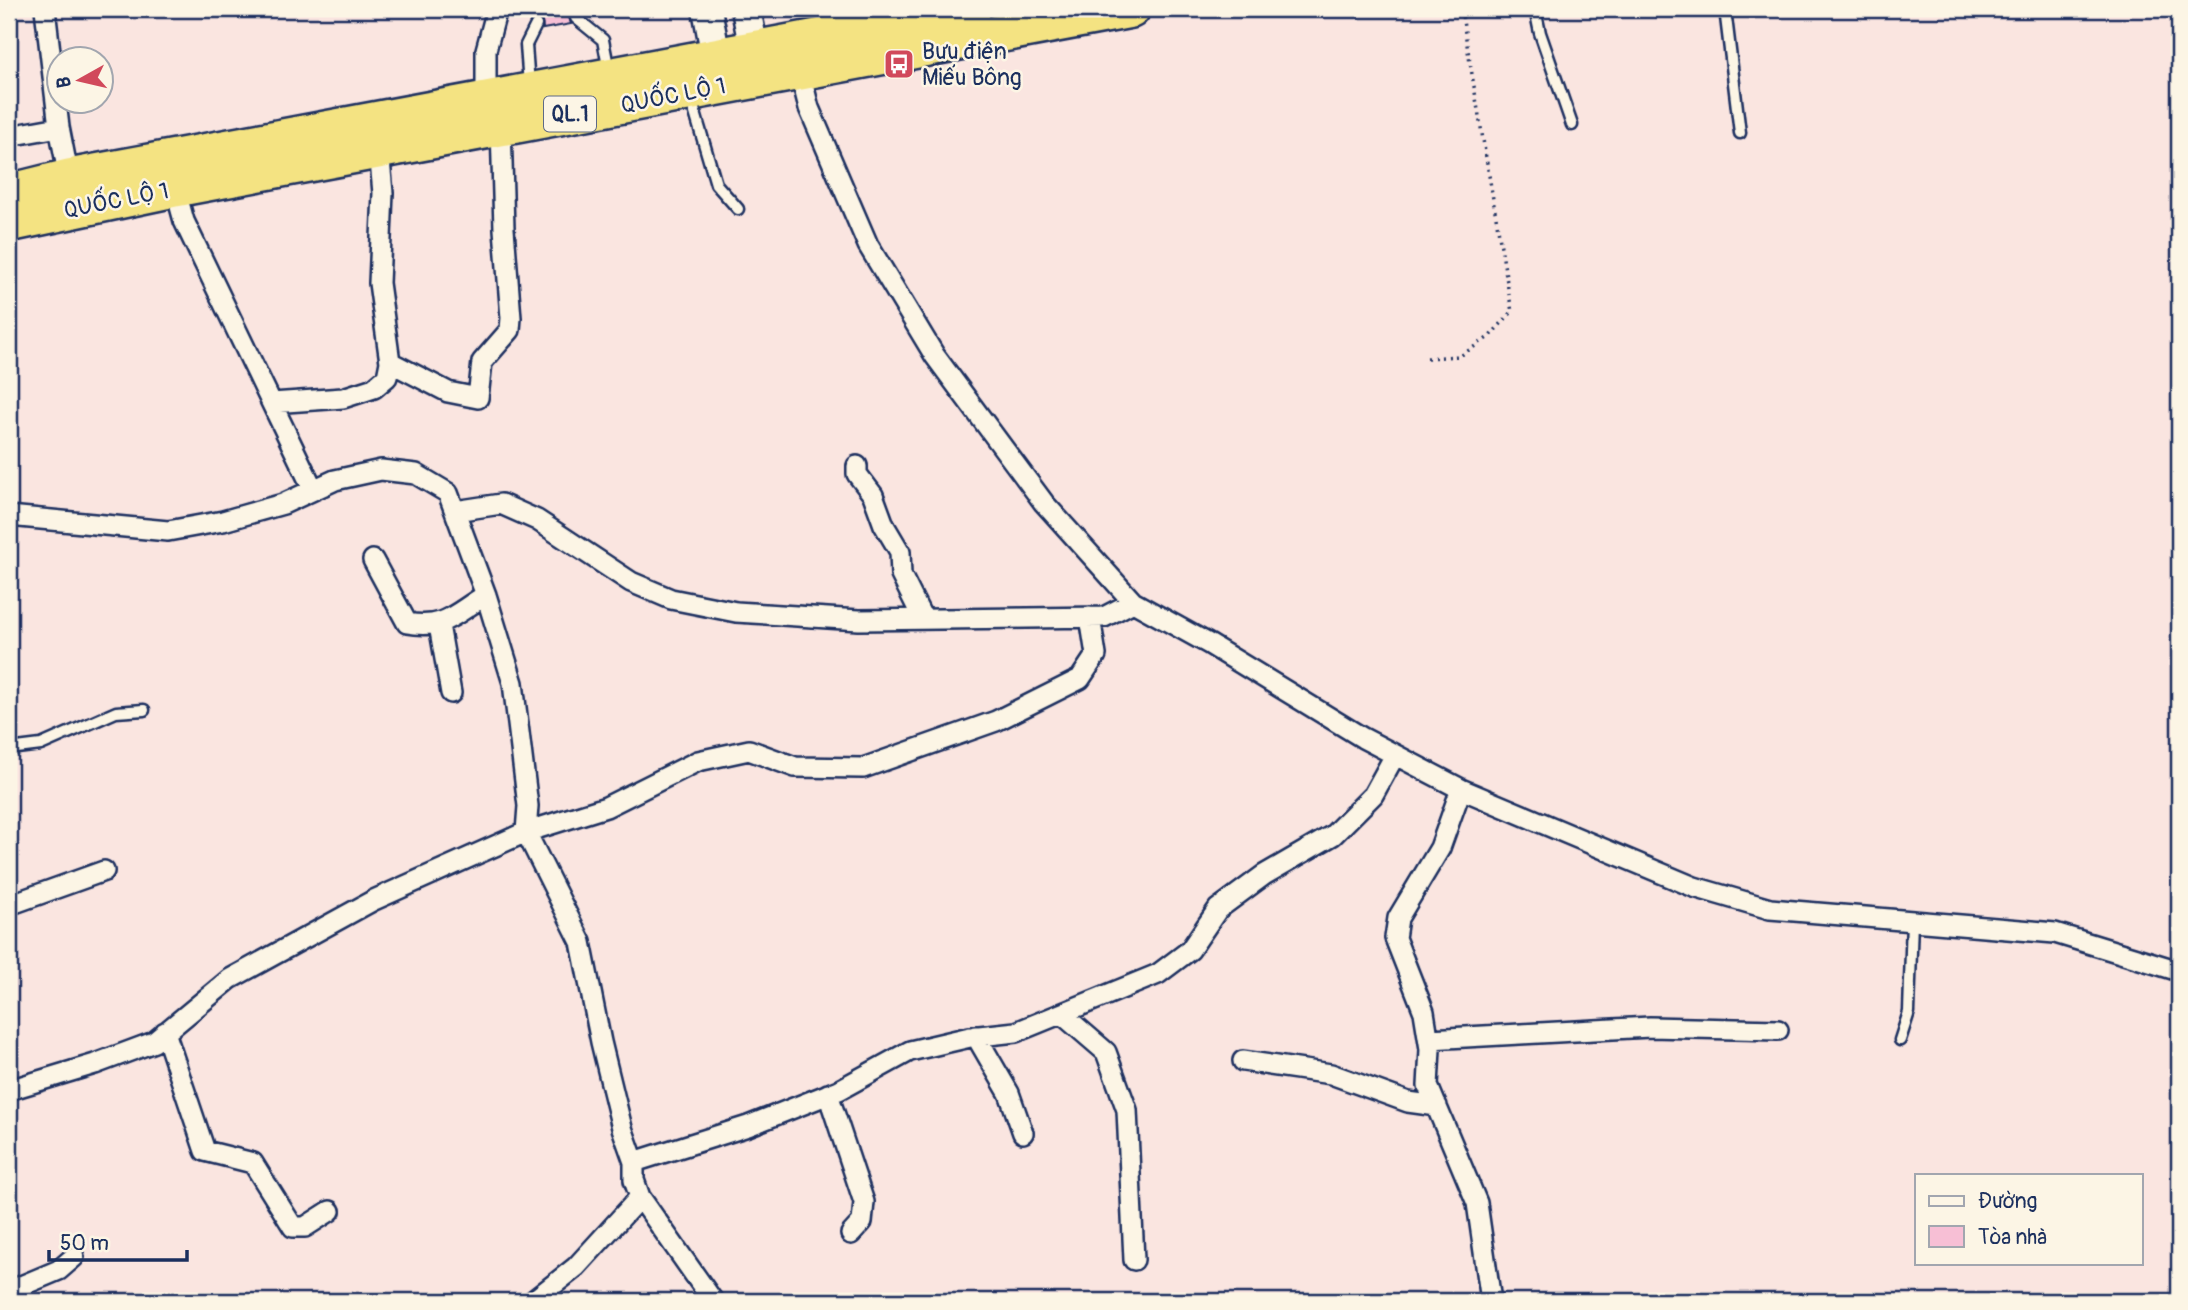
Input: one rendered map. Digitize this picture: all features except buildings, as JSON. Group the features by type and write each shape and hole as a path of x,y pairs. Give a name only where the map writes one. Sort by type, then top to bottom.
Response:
{"highway":[{"name":"QUỐC LỘ 1","path":"9,193 69,178 513,110 689,92 798,57 972,9"},
{"name":"QUỐC LỘ 1","path":"9,223 175,188 379,150 611,78 716,57 754,50 798,57 1131,9"}],"street":[{"path":"45,9 59,127 69,178"},
{"path":"390,362 448,392 478,398 482,362 510,330 504,229 513,110 486,50 497,9"},
{"path":"707,9 716,57"},
{"path":"746,9 754,50"},
{"path":"798,57 809,108 868,245 935,356 1044,503 1133,602 1395,755 1461,789 1694,887 1770,909 2055,933 2179,971"},
{"path":"9,135 59,127"},
{"path":"272,403 343,398 374,388 387,377 390,362 379,283 383,193 379,150"},
{"path":"175,188 184,221 313,489"},
{"path":"857,466 858,474 873,495 884,524 900,552 901,575 922,617"},
{"path":"9,516 168,531 223,521 284,504 335,480 381,470 416,474 448,493 486,595 513,683 528,806 526,832 582,942 601,1042 622,1128 634,1162 634,1180 640,1198 713,1301"},
{"path":"455,511 501,504 537,520 631,582 671,599 736,612 859,620 922,617 1104,617 1133,602"},
{"path":"373,560 407,623 426,627 439,625 486,595"},
{"path":"9,1090 95,1064 154,1042 230,979 374,900 526,832 606,807 698,761 749,750 795,767 863,768 996,721 1080,679 1096,655 1090,617"},
{"path":"439,625 451,693"},
{"path":"634,1162 748,1126 828,1094 910,1051 976,1036 1016,1032 1158,974 1190,950 1218,909 1264,875 1333,835 1373,795 1395,755"},
{"path":"1461,789 1440,848 1398,918 1395,938 1424,1012 1429,1039 1428,1086 1477,1203 1490,1301"},
{"path":"9,905 95,877 104,871"},
{"path":"1063,1015 1106,1052 1127,1110 1134,1260"},
{"path":"1429,1039 1650,1027 1778,1030"},
{"path":"165,1032 205,1151 253,1163 293,1227 305,1227 330,1211"},
{"path":"976,1036 1009,1093 1023,1133"},
{"path":"1243,1061 1331,1074 1408,1102 1437,1106"},
{"path":"828,1094 864,1202 862,1222 851,1234"},
{"path":"533,1301 576,1267 640,1198"},
{"path":"9,1291 59,1270 74,1257"}],"lane":[{"path":"1535,9 1540,33 1572,124"},
{"path":"1725,9 1740,133"},
{"path":"576,18 603,40 611,78"},
{"path":"513,110 526,45 536,25"},
{"path":"689,92 716,184 738,209"},
{"path":"9,748 41,744 116,712 144,710"},
{"path":"1900,1040 1909,1012 1912,919"}],"path":[{"path":"1427,358 1460,356 1489,337 1512,312 1461,9"}],"place":[{"name":"Bưu điện Miếu Bông","path":"899,64"}]}
